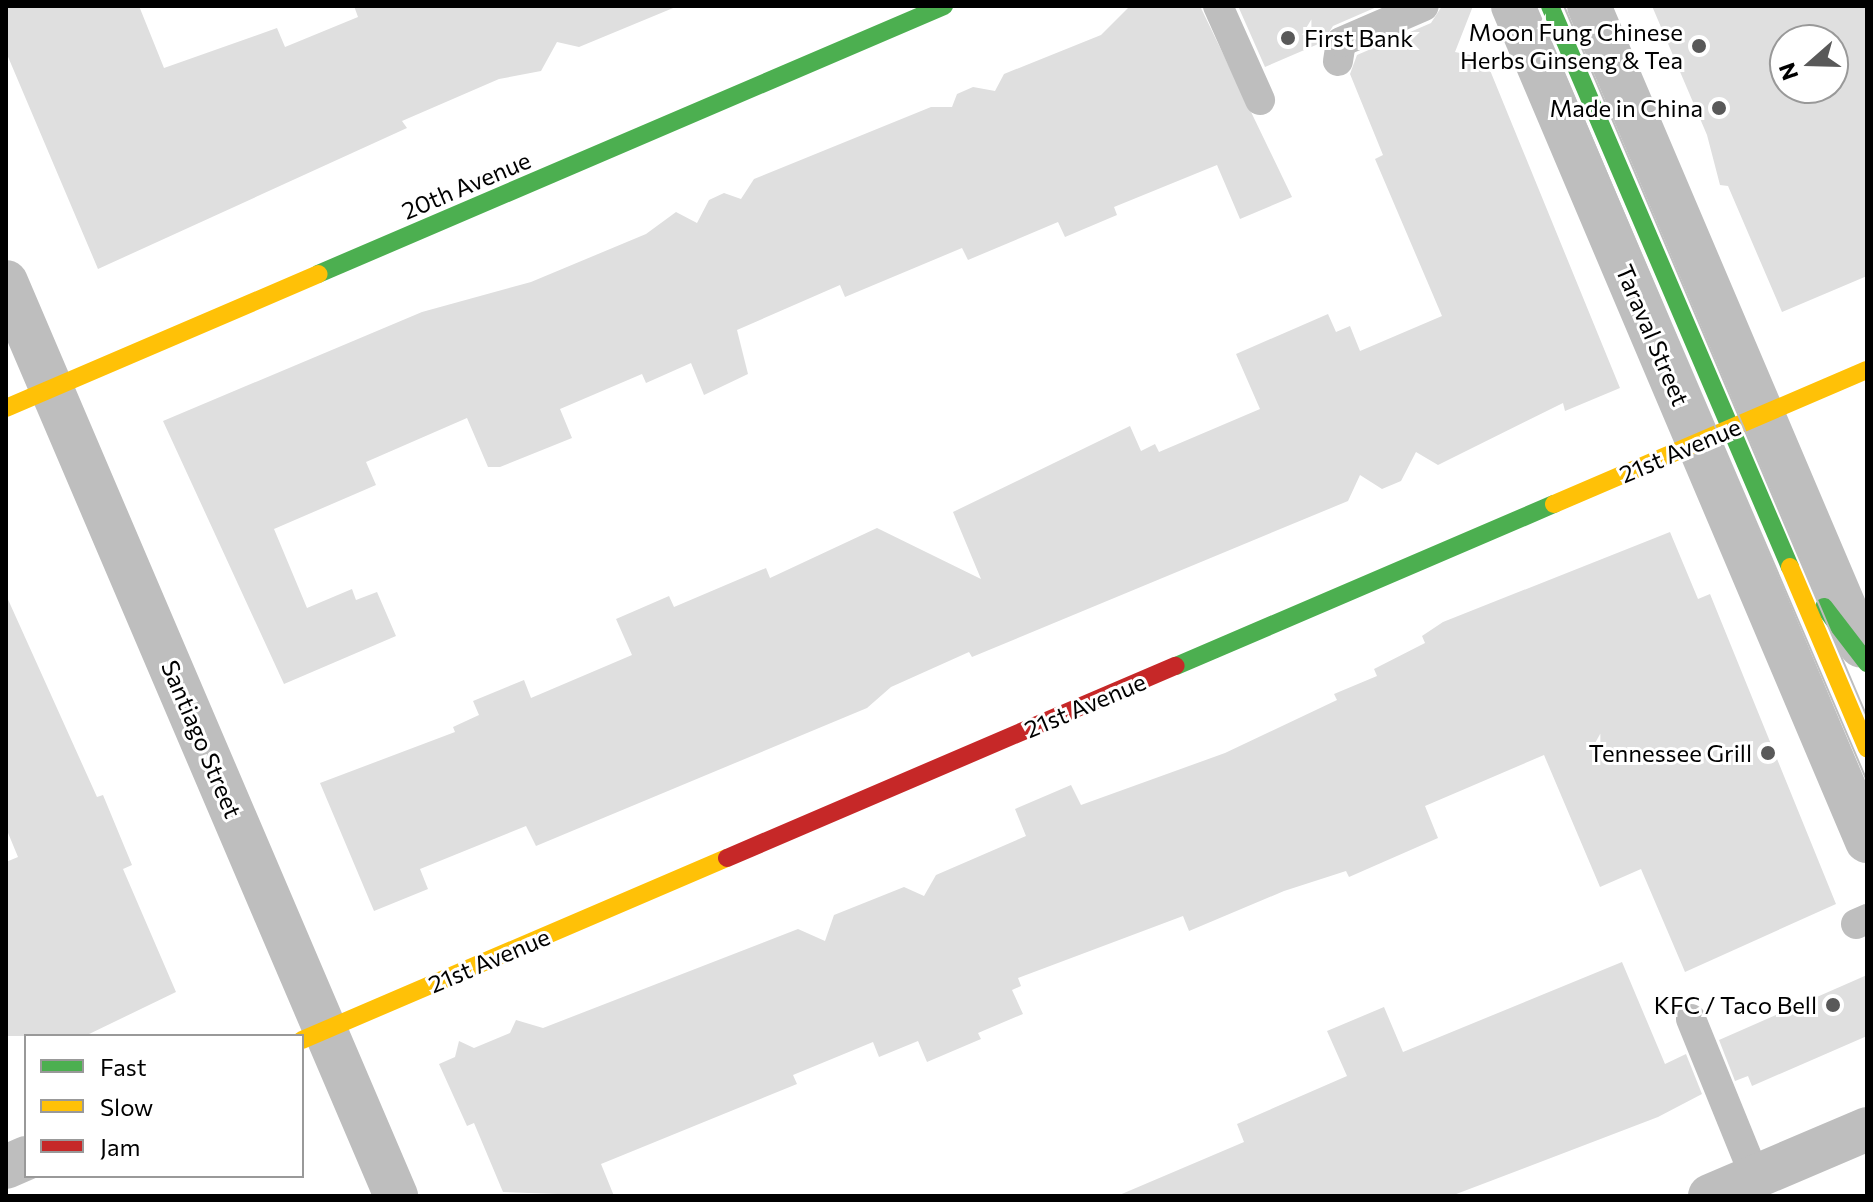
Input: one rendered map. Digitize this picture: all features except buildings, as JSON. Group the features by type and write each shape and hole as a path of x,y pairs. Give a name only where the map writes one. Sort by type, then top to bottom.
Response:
{"street":[{"name":"20th Avenue","path":"6,408 944,6"},
{"name":"Taraval Street","path":"1513,6 1730,428 1867,661"},
{"name":"Taraval Street","path":"1550,6 1867,748"},
{"name":"Taraval Street","path":"1589,6 1867,841"},
{"name":"Santiago Street","path":"6,282 314,1035 396,1196"},
{"name":"21st Avenue","path":"314,1035 1867,370"},
{"name":"Taraval Street","path":"1786,557 1867,661"},
{"path":"1710,1196 1867,1129"}],"lane":[{"path":"1218,6 1260,100"},
{"path":"1338,61 1341,42 1424,6"},
{"path":"1691,1019 1755,1177"}],"tram line":[{"path":"1535,6 1867,781"},
{"path":"1564,6 1867,717"}],"traffic: fast":[{"path":"318,274 944,6"},
{"path":"1550,6 1790,567"},
{"path":"1176,666 1554,504"},
{"path":"1824,607 1867,663"}],"traffic: slow":[{"path":"6,408 318,274"},
{"path":"1554,504 1867,370"},
{"path":"1790,567 1867,748"},
{"path":"304,1039 727,858"}],"traffic: jam":[{"path":"727,858 1176,666"}],"place":[{"name":"First Bank","path":"1288,38"},
{"name":"Moon Fung Chinese Herbs Ginseng & Tea","path":"1699,46"},
{"name":"Made in China","path":"1719,108"},
{"name":"Tennessee Grill","path":"1768,753"},
{"name":"KFC / Taco Bell","path":"1833,1005"}]}
